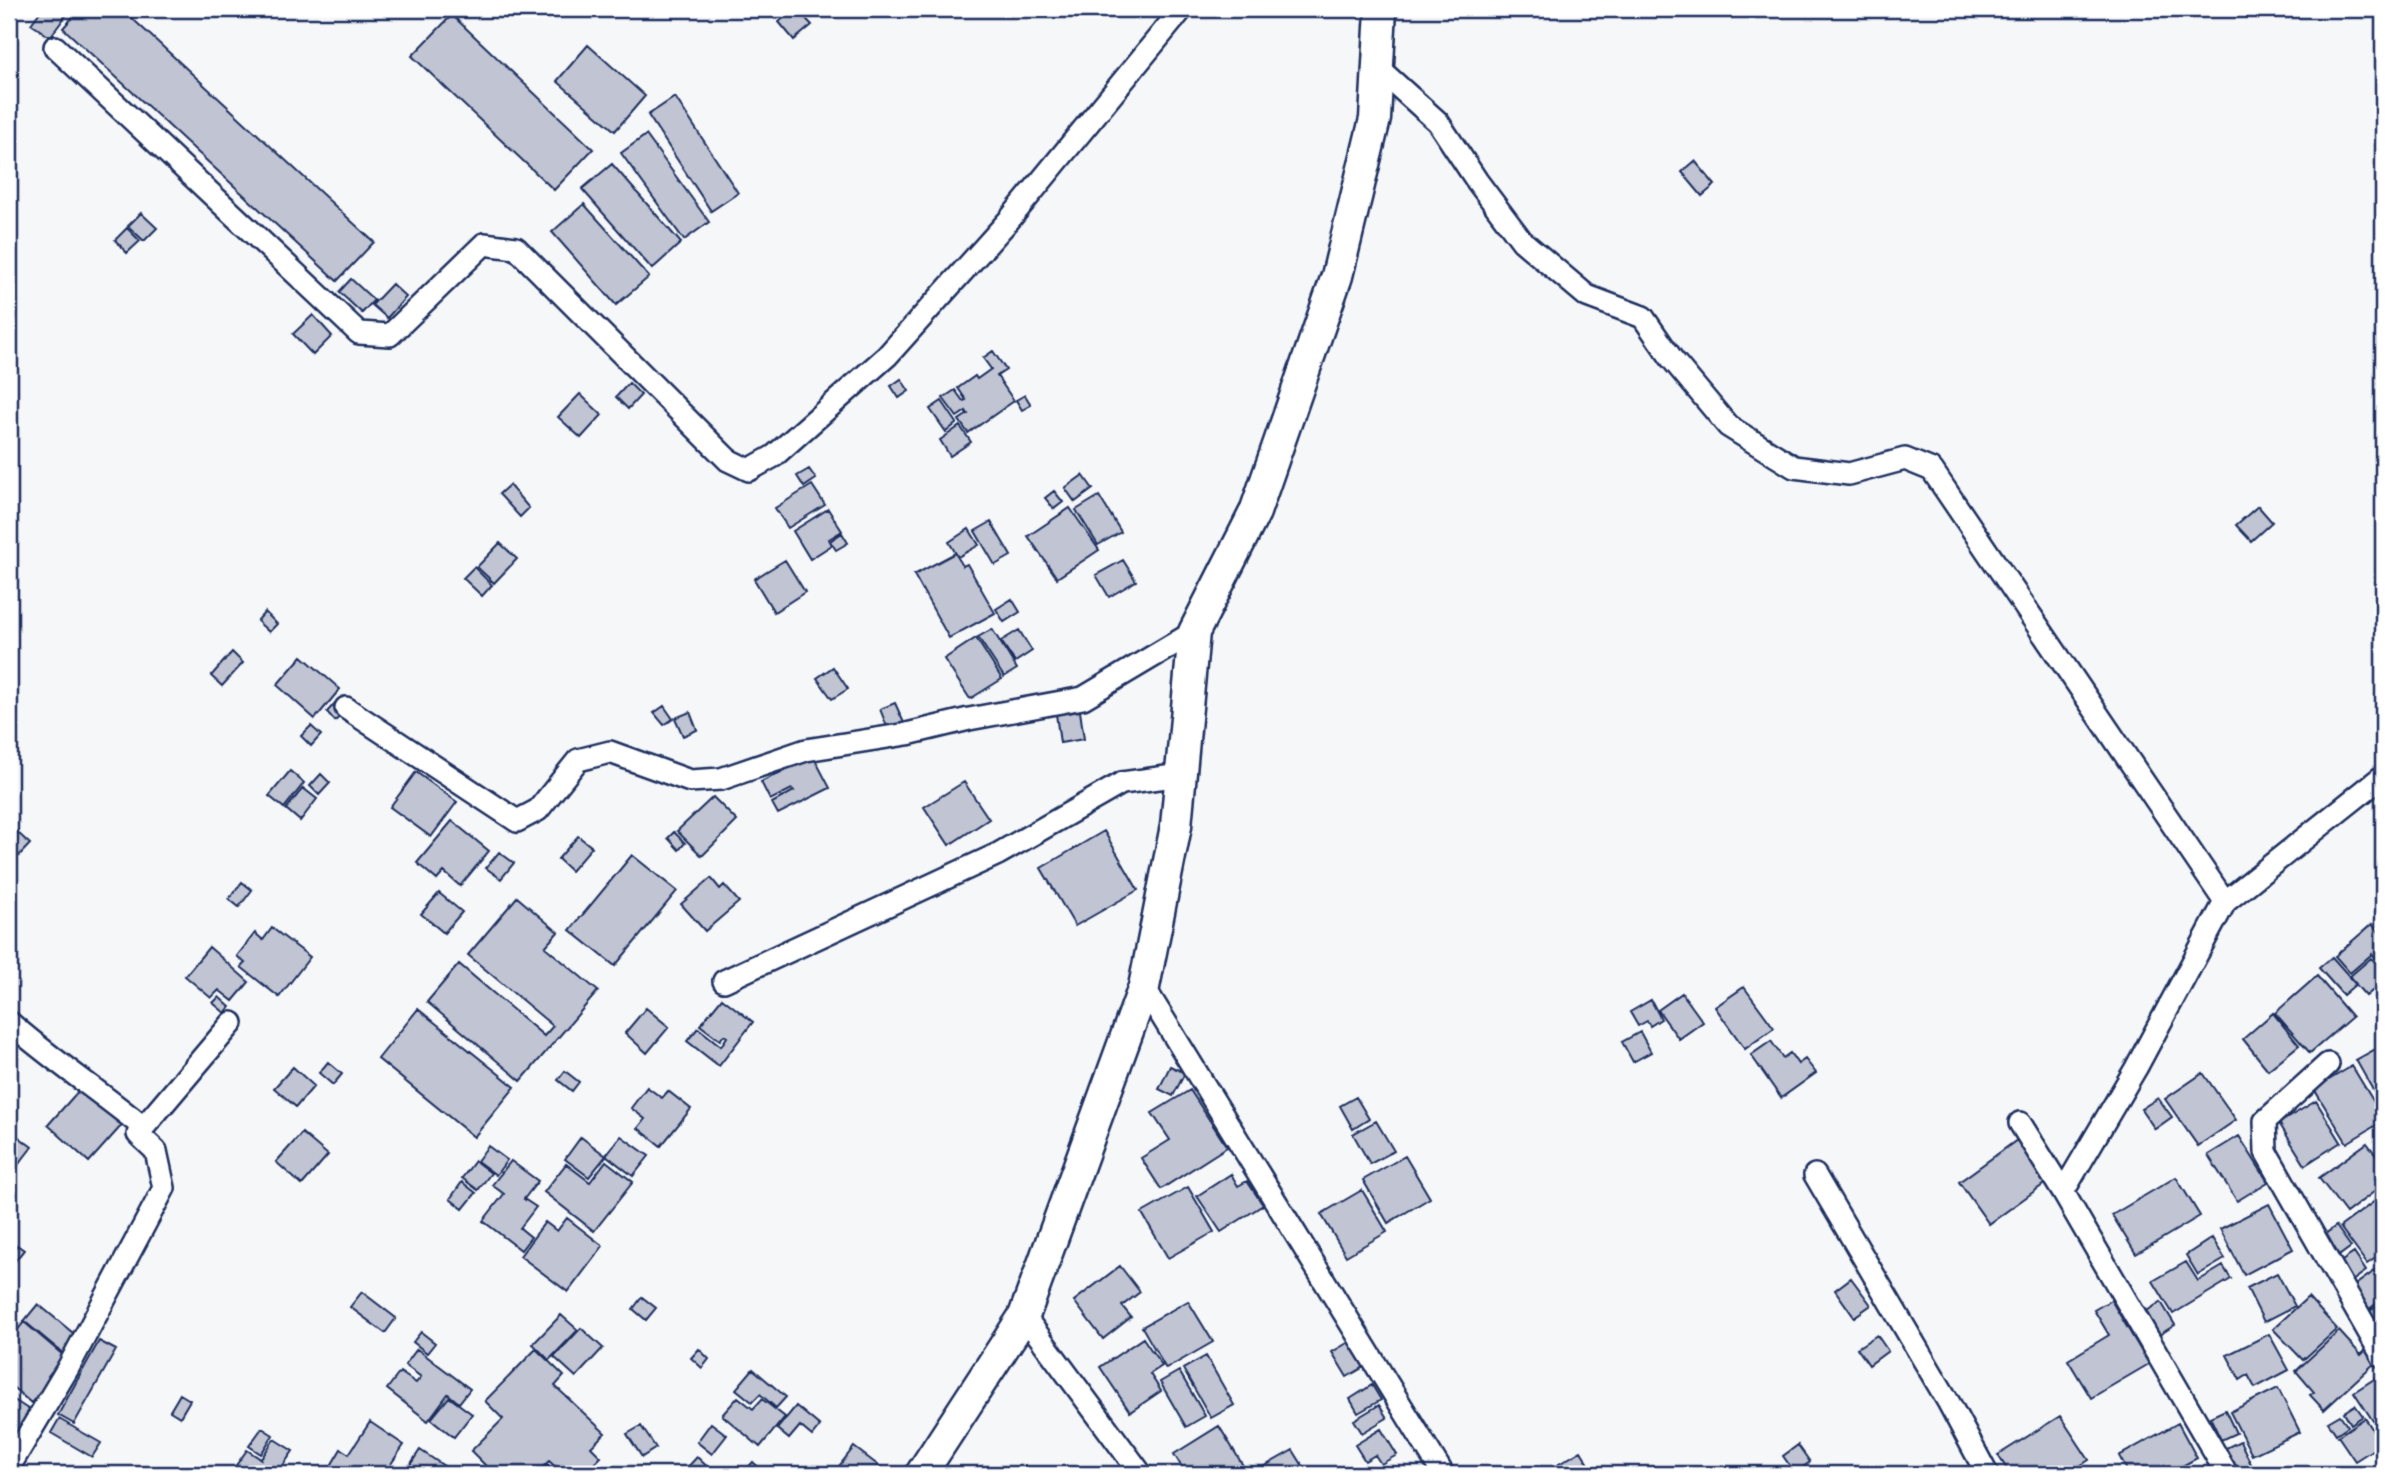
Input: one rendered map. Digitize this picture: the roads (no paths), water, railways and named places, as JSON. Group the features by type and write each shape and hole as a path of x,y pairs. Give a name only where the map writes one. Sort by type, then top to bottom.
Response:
{"street":[{"path":"55,47 359,332 390,335 484,244 516,248 728,460 749,470 775,456 887,356 1009,220 1182,9"},
{"path":"921,1474 1024,1316 1144,987 1176,826 1194,632 1255,512 1337,275 1374,119 1381,9"},
{"path":"1378,68 1438,122 1477,181 1522,241 1587,296 1643,317 1672,359 1728,426 1794,467 1849,474 1905,459 1932,470 2225,902"},
{"path":"346,708 517,821 538,810 578,760 610,752 690,781 721,779 806,750 907,734 969,719 1083,698 1194,632"},
{"path":"724,981 998,853 1122,783 1181,775"},
{"path":"2063,1192 2136,1068 2225,902 2383,776"},
{"path":"1144,987 1443,1474"},
{"path":"9,1022 143,1128"},
{"path":"9,1468 68,1367 164,1188 156,1151 138,1134 232,1023"},
{"path":"2328,1064 2265,1121 2266,1153 2381,1349"},
{"path":"2020,1123 2227,1474"},
{"path":"1815,1175 1949,1403 1987,1474"},
{"path":"1024,1316 1141,1474"}]}
